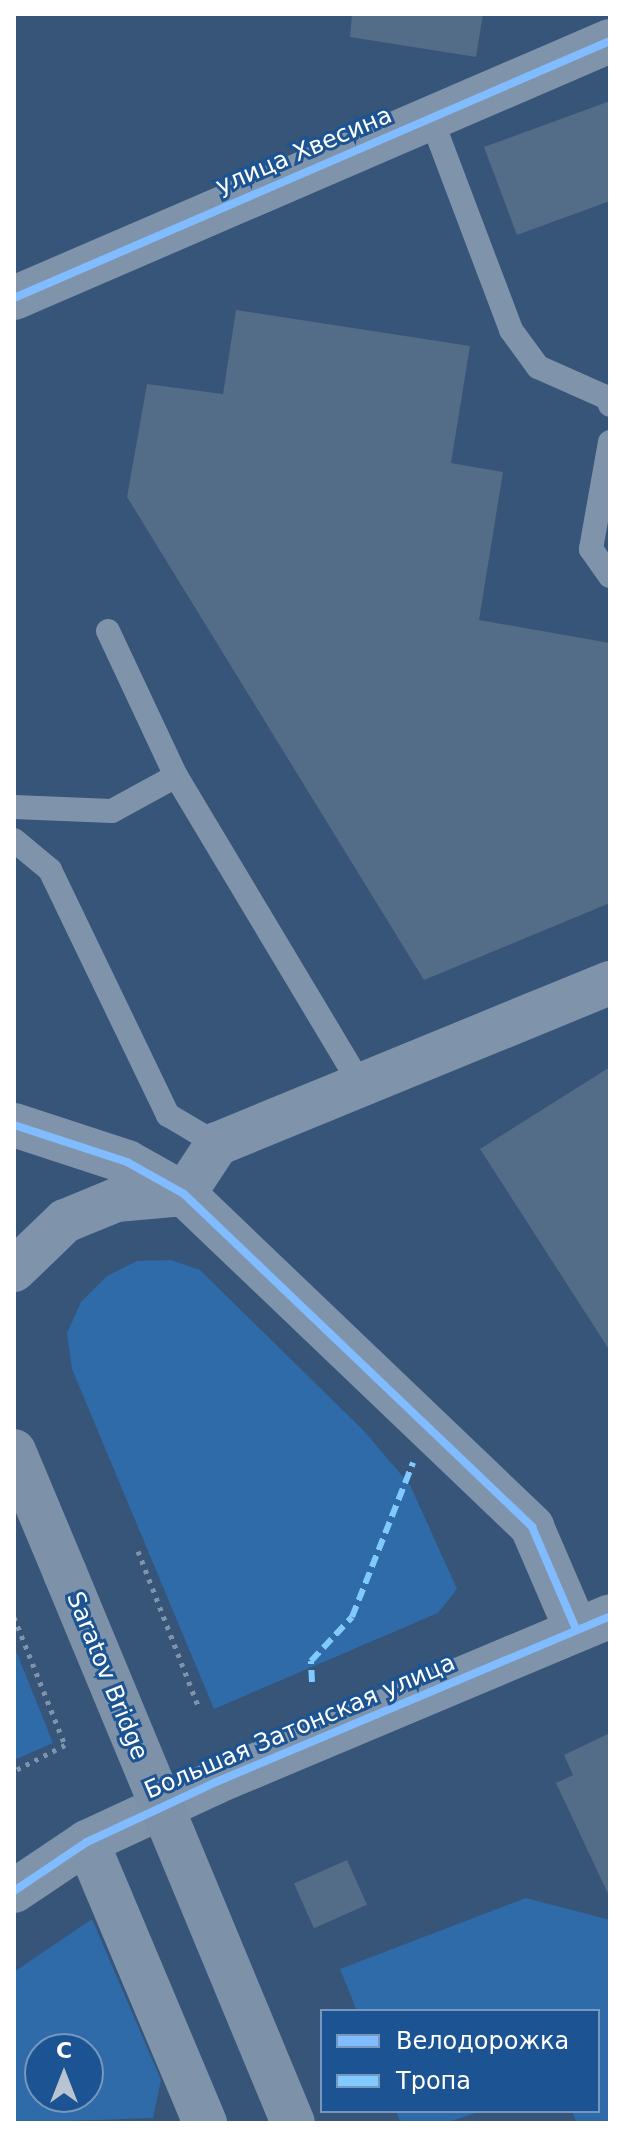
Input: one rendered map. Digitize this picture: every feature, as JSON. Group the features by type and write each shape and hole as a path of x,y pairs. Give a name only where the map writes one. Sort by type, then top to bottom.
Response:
{"main road":[{"name":"Saratov Bridge","path":"14,1451 293,2123"}],"street":[{"name":"улица Хвесина","path":"14,298 610,41"},
{"path":"184,1194 217,1144 359,1082 610,983"},
{"path":"14,1125 127,1162 184,1194 532,1527 593,1622"},
{"path":"14,1270 65,1221 116,1200 184,1194"},
{"name":"Большая Затонская улица","path":"14,1891 87,1842 593,1622"},
{"path":"87,1842 205,2123"}],"lane":[{"path":"431,118 511,330 538,367 608,398 610,405"},
{"path":"610,442 591,549 610,576"},
{"path":"108,631 176,776 359,1082"},
{"path":"14,807 112,811 176,776"},
{"path":"14,840 50,870 168,1115 217,1144"}],"path":[{"path":"138,1551 198,1706"},
{"path":"14,1617 65,1745 14,1771"}],"shaded area":[{"path":"171,1260 200,1270 364,1431 410,1485 457,1589 438,1613 214,1709 72,1369 67,1333 81,1302 107,1276 137,1261"},
{"path":"14,1646 53,1743 14,1760"},
{"path":"526,1898 610,1920 610,2123 577,2123 573,2113 600,2113 600,2009 356,2009 340,1969"},
{"path":"92,1919 161,2080 153,2118 14,2123 14,1972"},
{"path":"397,2113 475,2113 446,2123 401,2123"}],"building":[{"path":"352,14 483,14 476,57 350,37"},
{"path":"610,101 610,201 517,235 484,147"},
{"path":"236,310 470,346 451,463 503,472 479,620 610,643 610,903 424,980 127,497 147,384 223,394"},
{"path":"610,1067 610,1351 480,1149"},
{"path":"610,1733 610,1898 556,1783 573,1775 564,1755"},
{"path":"347,1860 367,1905 314,1928 294,1884"}],"marked path":[{"path":"312,1682 311,1661 352,1617 413,1463"}],"cycle path":[{"path":"14,298 610,41"},
{"path":"14,1125 127,1162 184,1194 532,1527 576,1629"},
{"path":"14,1891 87,1842 216,1782 610,1616"}]}
